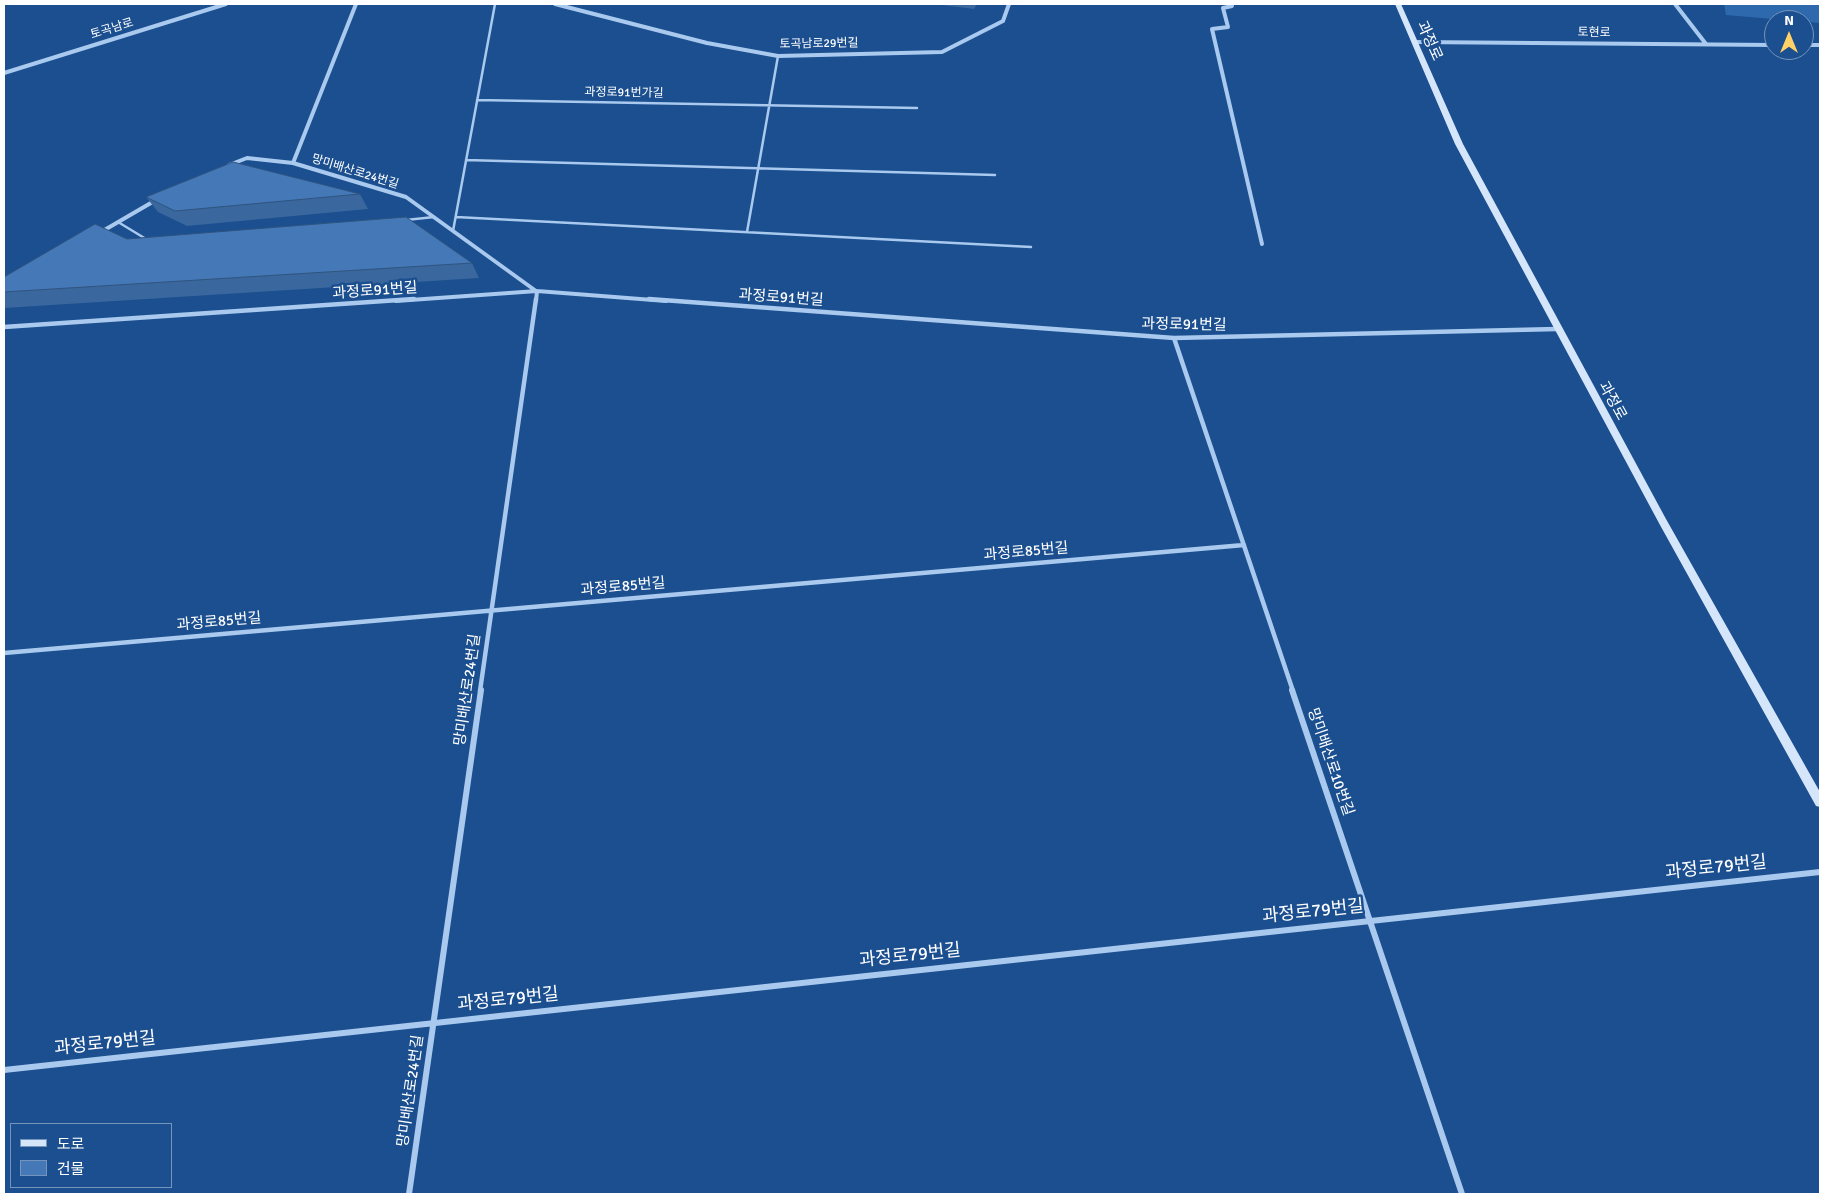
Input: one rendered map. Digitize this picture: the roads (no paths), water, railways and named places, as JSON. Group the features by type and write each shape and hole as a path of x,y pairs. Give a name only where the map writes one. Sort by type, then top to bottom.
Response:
{"main road":[{"name":"과정로","path":"1398,4 1459,144 1557,328 1820,802"}],"street":[{"name":"토곡남로","path":"4,72 226,4"},
{"name":"망미배산로24번길","path":"356,4 293,164 406,197 536,291 409,1194"},
{"name":"토곡남로29번길","path":"555,4 707,43 778,56 942,52 1003,21 1009,4"},
{"path":"1231,4 1232,6 1223,8 1228,27 1212,28 1262,244"},
{"path":"1675,4 1706,44"},
{"name":"토현로","path":"1414,42 1764,45"},
{"path":"223,168 247,158 293,164"},
{"path":"93,236 158,199"},
{"name":"과정로91번길","path":"4,327 536,291 1174,338 1557,328"},
{"name":"망미배산로10번길","path":"1174,338 1462,1194"},
{"name":"과정로85번길","path":"4,653 1244,545"},
{"name":"과정로79번길","path":"4,1070 1820,872"}],"lane":[{"path":"453,231 495,4"},
{"path":"747,232 778,56"},
{"name":"과정로91번가길","path":"477,100 917,108"},
{"path":"466,160 995,175"},
{"path":"405,220 434,217"},
{"path":"456,217 1031,247"},
{"path":"118,222 149,241"}]}
